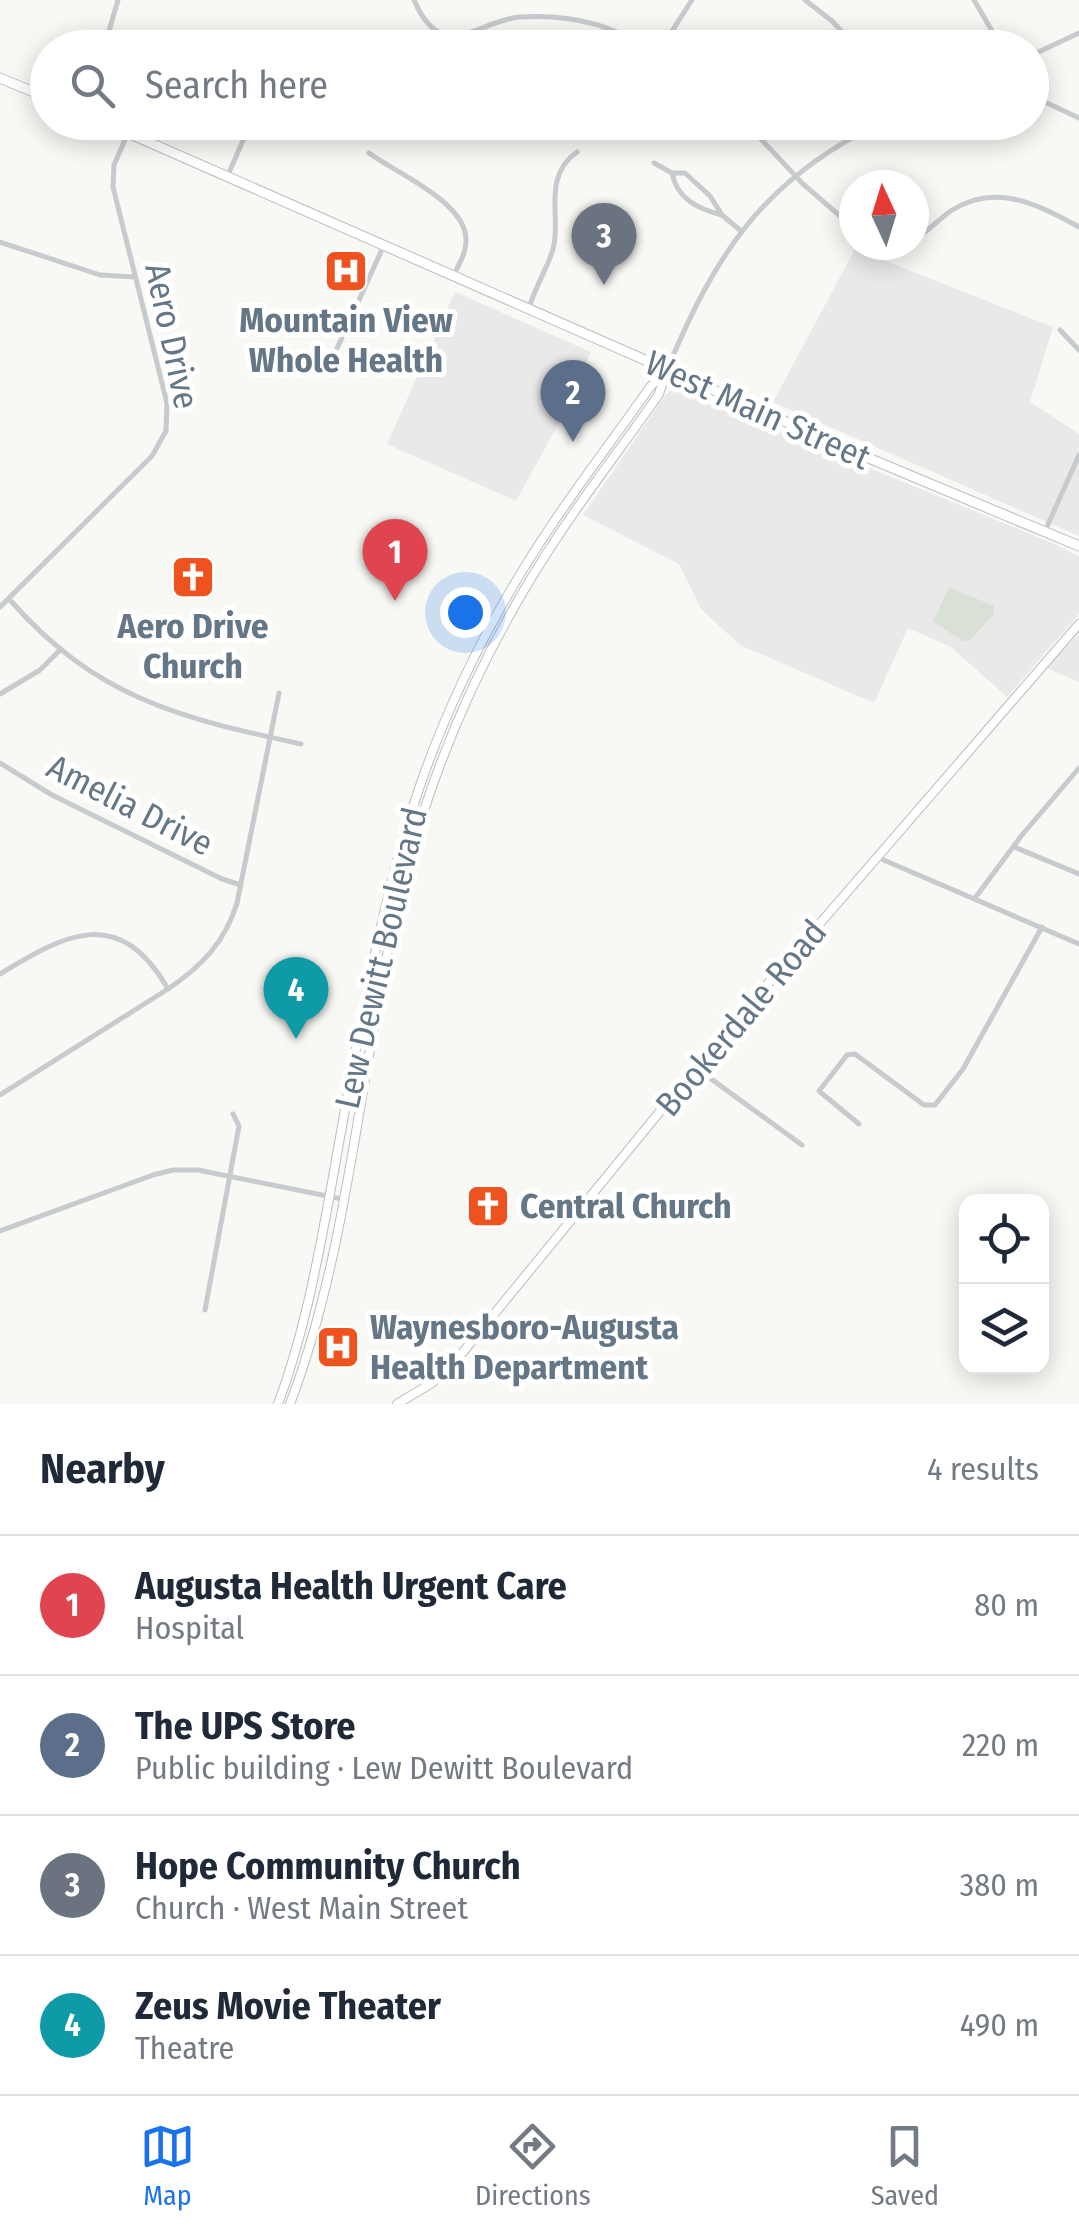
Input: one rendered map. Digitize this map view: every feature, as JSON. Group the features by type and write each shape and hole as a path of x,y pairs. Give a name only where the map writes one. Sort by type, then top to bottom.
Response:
{"main road":[{"path":"0,78 30,90"},
{"name":"West Main Street","path":"144,140 1079,546"},
{"name":"Lew Dewitt Boulevard","path":"278,1404 305,1322 388,895 413,807 447,716 502,606 554,522 650,387 667,370"},
{"name":"Lew Dewitt Boulevard","path":"290,1404 316,1326 399,898 424,810 479,674 512,611 562,530 658,394 667,370"},
{"name":"Bookerdale Road","path":"397,1404 432,1383 464,1352 696,1068 1079,624"}],"street":[{"path":"109,30 118,0"},
{"path":"414,0 432,26 443,30"},
{"path":"673,30 692,0"},
{"path":"805,0 841,30"},
{"path":"974,0 992,30"},
{"path":"480,30 522,17 604,25 614,30"},
{"path":"1049,47 1079,33"},
{"path":"1049,104 1079,118"},
{"name":"Aero Drive","path":"0,607 152,456 164,436 167,404 112,178 125,140"},
{"path":"227,177 243,140"},
{"path":"762,140 839,215"},
{"path":"667,370 700,292 741,231 795,176 848,140"},
{"path":"529,310 554,244 552,214 558,182 566,161 577,152"},
{"path":"369,153 428,188 462,224 466,242 454,276"},
{"path":"654,163 672,173 686,173 741,231"},
{"path":"672,173 674,184 692,204 722,215"},
{"path":"929,228 961,206 996,196 1028,201 1079,227"},
{"path":"0,242 100,275 135,277"},
{"path":"334,356 384,245"},
{"path":"1060,330 1079,350"},
{"path":"1045,532 1079,455"},
{"path":"10,600 60,649 110,684 158,708 301,744"},
{"path":"0,694 40,670 60,649"},
{"path":"0,1095 194,972 216,948 229,926 241,885 279,693"},
{"name":"Amelia Drive","path":"0,764 52,795 222,880 241,885"},
{"path":"974,898 1079,768"},
{"path":"1014,846 1079,874"},
{"path":"879,858 1079,944"},
{"path":"388,895 399,898"},
{"path":"859,1124 819,1090 847,1055 855,1054 924,1105 935,1105 963,1070 1042,927"},
{"path":"0,974 60,939 98,935 116,939 139,952 155,967 168,989"},
{"path":"696,1068 802,1144"},
{"path":"205,1310 239,1126 233,1114"},
{"path":"0,1231 161,1172 190,1169 342,1199"}],"shaded area":[{"path":"849,260 883,260 1053,327 1030,402 1079,434 1079,536 773,402"},
{"path":"455,292 591,352 560,421 516,501 387,444"},
{"path":"674,388 1079,557 1079,614 1007,697 951,647 908,628 874,703 740,645 701,609 679,564 583,515 665,395"},
{"path":"949,587 994,606 993,615 969,641 933,622"},
{"path":"1079,634 1079,682 1046,668"}],"place":[{"name":"Mountain View Whole Health","path":"346,271"},
{"name":"Hope Community Church","path":"604,285"},
{"name":"The UPS Store","path":"573,442"},
{"name":"Aero Drive Church","path":"193,577"},
{"name":"Augusta Health Urgent Care","path":"395,601"},
{"name":"Zeus Movie Theater","path":"296,1039"},
{"name":"Central Church","path":"488,1206"},
{"name":"Waynesboro-Augusta Health Department","path":"338,1347"}]}
